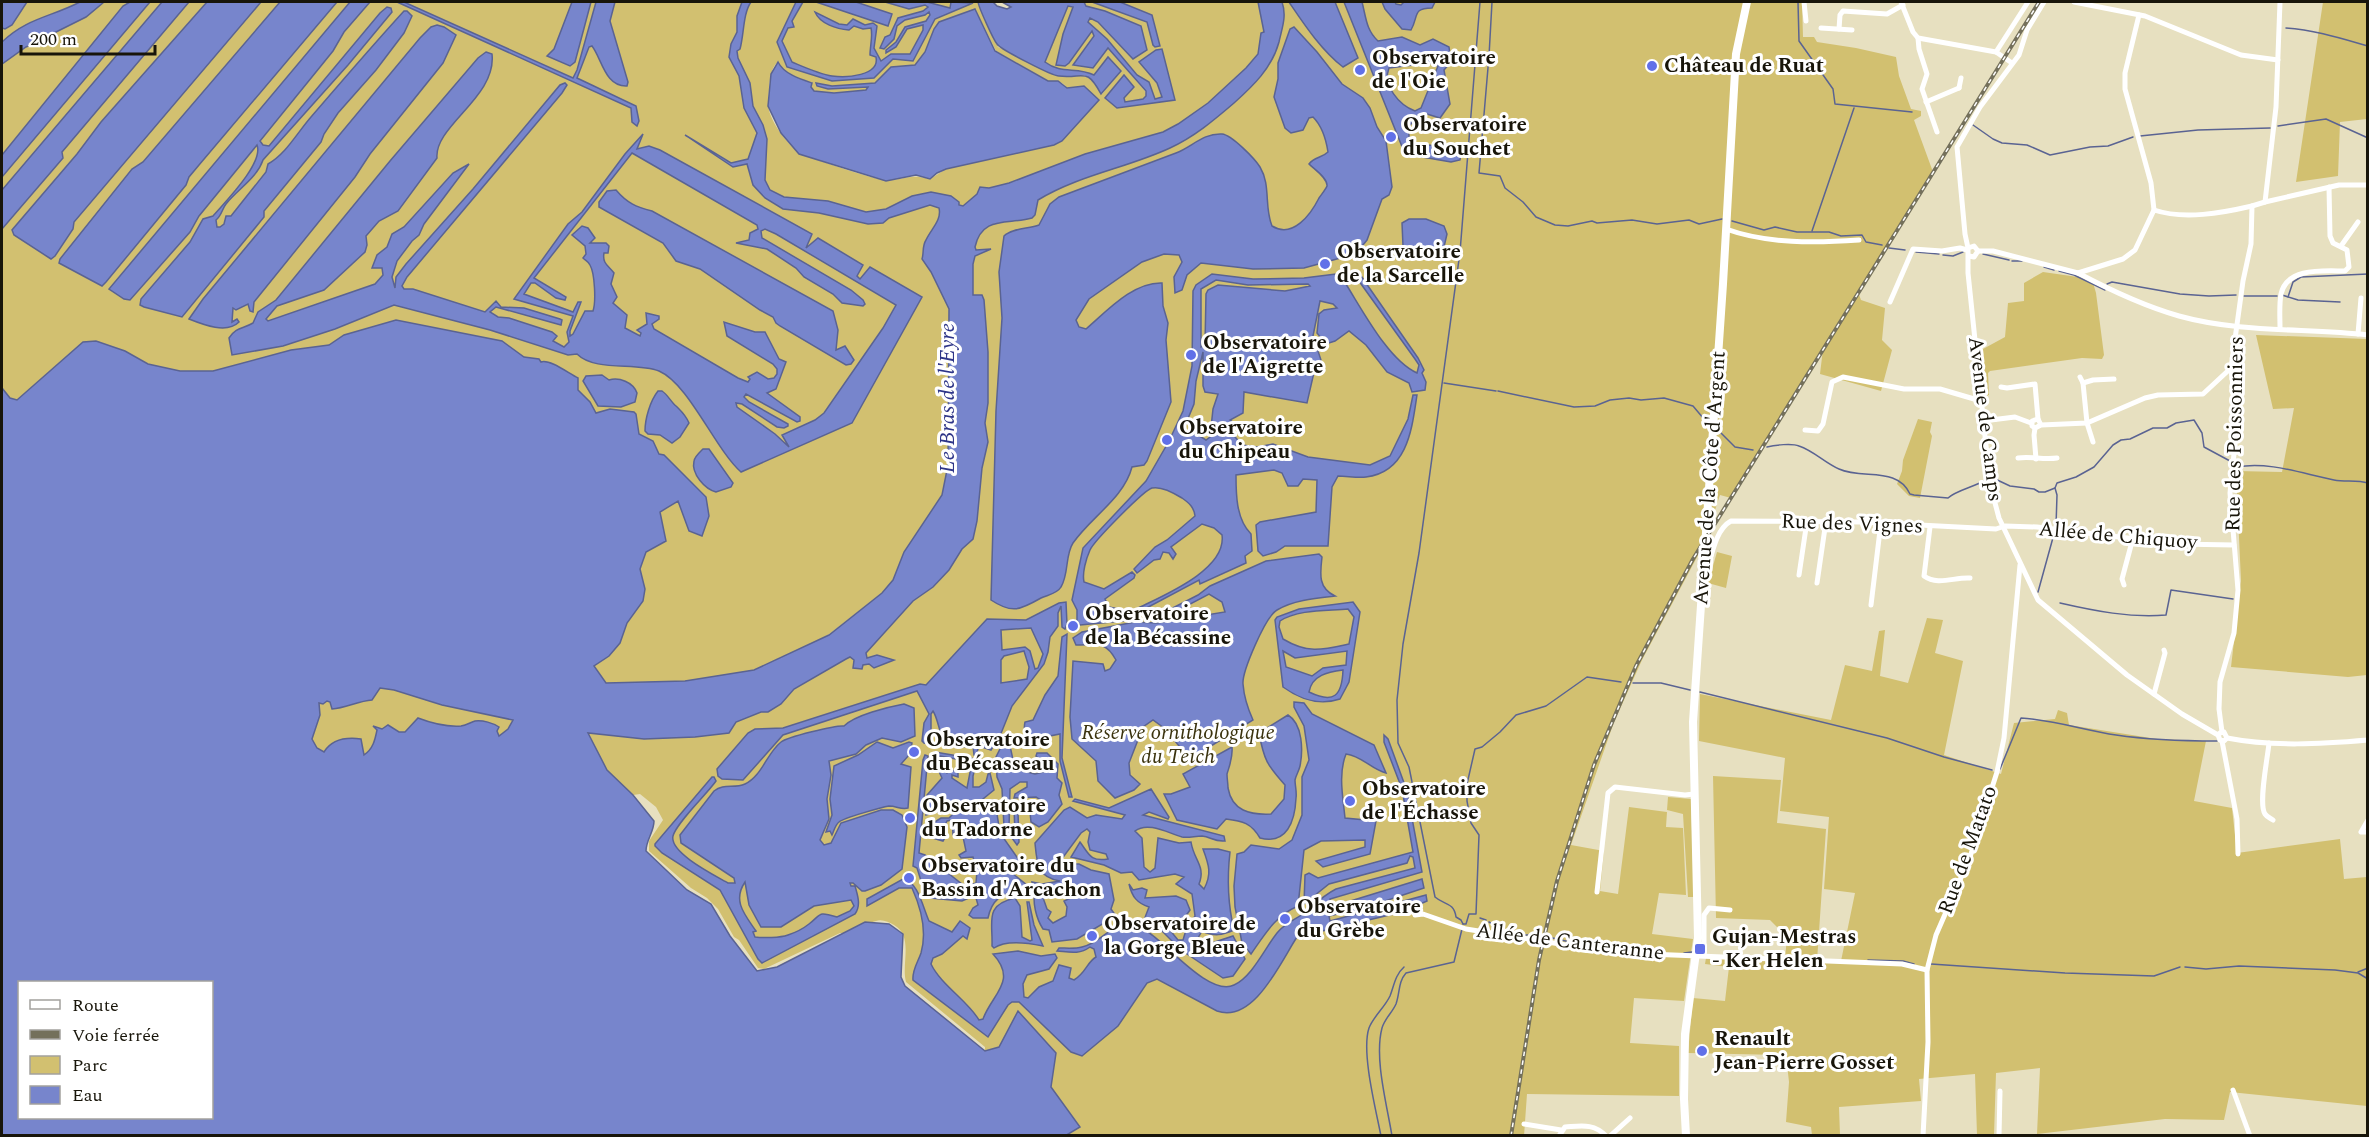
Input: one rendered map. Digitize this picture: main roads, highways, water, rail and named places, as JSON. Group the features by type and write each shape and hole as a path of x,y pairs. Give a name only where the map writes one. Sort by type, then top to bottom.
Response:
{"main road":[{"name":"Avenue de la Côte d'Argent","path":"1686,1136 1683,1095 1685,1034 1701,915 1692,722 1736,54 1747,2"}],"water":[{"path":"2,2 27,2 12,25 5,29 2,28"},
{"path":"80,2 104,2 86,17 26,47 2,64 2,42 11,34 30,23"},
{"path":"130,2 150,2 2,177 2,155 123,6"},
{"path":"162,2 189,2 62,152 63,158 2,229 2,190"},
{"path":"207,2 261,2 74,222 73,229 55,256 51,259 14,235 12,230 77,154 101,122"},
{"path":"280,2 337,2 189,177 186,185 102,286 59,263 132,169 143,162"},
{"path":"350,2 370,2 260,141 263,145 269,146 380,13 387,7 391,8 392,12 263,160 252,178 226,204 216,220 217,227 224,224 226,216 231,216 266,172 268,164 286,149 404,11 412,16 404,33 376,70 338,113 321,142 264,211 264,217 182,317 144,307 140,305 141,299 190,242 203,219 213,216 242,182 255,162 258,153 257,145 199,216 190,232 130,300 124,299 109,289"},
{"path":"397,2 404,2 573,78 596,2 615,2 610,21 628,82 627,86 614,82 609,77 592,46 589,47 577,78 636,106 639,121 637,126 632,122 631,108"},
{"path":"572,2 591,2 575,62 570,66 547,56 554,49"},
{"path":"742,2 751,2 745,18 740,49 737,51 750,83 753,106 767,139 765,180 770,190 784,197 828,201 866,212 886,209 912,196 931,192 951,196 963,206 977,194 980,187 989,188 1009,183 1085,154 1163,132 1208,103 1246,68 1258,54 1261,33 1264,32 1258,2 1282,2 1284,22 1272,60 1248,90 1211,122 1170,148 1054,191 1038,200 1035,215 1032,218 997,223 983,230 978,237 976,250 991,249 975,256 973,264 973,295 982,295 984,300 988,352 988,403 985,423 988,442 982,468 977,521 973,539 962,549 949,570 933,587 913,601 866,653 867,658 877,655 894,660 874,668 869,664 863,665 862,669 853,668 854,660 850,657 794,689 781,704 768,712 761,712 736,722 729,733 644,739 588,733 607,770 633,795 654,821 646,851 687,890 711,904 730,936 757,971 777,967 865,922 889,924 903,934 901,977 905,986 985,1051 999,1047 1018,1011 1056,1053 1051,1087 1080,1127 1065,1136 2,1135 2,388 10,398 17,400 83,342 96,341 125,351 148,364 180,371 213,371 291,350 329,345 344,335 396,320 502,341 524,357 554,364 578,378 578,390 590,402 596,413 610,409 634,412 639,434 653,441 659,454 664,455 706,497 709,516 702,536 689,531 678,501 660,512 666,541 646,552 640,569 645,589 643,601 627,623 620,643 609,656 594,666 606,683 685,681 754,670 829,635 882,593 893,580 904,552 942,495 948,465 949,309 922,259 924,245 938,220 939,208 930,205 889,218 883,223 868,224 819,213 783,209 765,198 753,185 747,164 733,167 685,135 731,163 748,159 757,133 744,108 739,76 729,57 731,44 737,32 737,16","holes":["380,688 442,705 513,720 508,729 499,736 497,731 499,727 485,721 450,726 418,718 405,732 399,732 388,725 382,729 373,726 377,730 374,741 370,750 364,755 361,739 340,740 331,744 324,752 317,748 312,739 320,715 319,703 330,702 332,709 372,700"]},
{"path":"796,2 803,2 792,21 794,27 788,28 782,41 792,62 822,74 838,77 861,74 873,68 876,57 870,55 871,28 863,29 854,26 849,30 834,27 821,20 815,12 839,24 847,25 853,19 865,25 873,23 877,26 874,48 881,61 891,54 910,54 923,30 923,25 907,29 896,47 886,53 886,50 896,42 905,27 926,21 930,15 929,12 905,20 897,26 894,39 884,49 880,48 885,37 890,35 898,18 923,11 928,7 925,5 909,9 885,2 927,2 950,8 951,2 973,3 935,19 913,61 893,59 874,78 832,81 787,67 777,42"},
{"path":"816,2 856,2 892,14 888,26"},
{"path":"978,2 993,2 1007,9 1011,7 1002,2 1084,2 1086,6 1141,26 1147,50 1133,59 1098,22 1090,18 1088,22 1107,39 1137,75 1149,82 1155,99 1162,97 1157,83 1139,62 1156,50 1162,49 1175,100 1117,108 1105,98 1124,75 1134,87 1124,98 1125,102 1143,99 1146,91 1108,48 1093,68 1073,65 1094,36 1092,31 1069,63 1065,66 1056,65 1063,34 1073,7 1068,6 1045,62 1057,68 1094,75 1108,57 1121,71 1101,94 1088,77 1054,75 1000,47 992,36"},
{"path":"1092,2 1120,2 1152,15 1160,46 1153,45 1147,22"},
{"path":"1289,2 1335,2 1358,58 1343,67 1320,45"},
{"path":"1344,2 1362,2 1369,28 1378,41 1402,37 1420,45 1433,39 1449,47 1451,62 1444,70 1450,104 1440,118 1427,114 1417,116 1408,128 1410,143 1446,147 1461,154 1460,160 1451,162 1405,154","holes":["1429,63 1438,66 1421,108 1415,111 1393,94 1388,81 1389,68"]},
{"path":"1382,2 1395,2 1401,5 1404,2 1435,2 1432,8 1419,11 1411,30 1402,29"},
{"path":"975,9 995,51 1048,81 1058,81 1067,88 1084,86 1099,100 1062,141 1054,145 946,169 930,179 916,175 886,181 799,154 781,133 768,106 771,74 778,62 788,73 812,83 811,87 814,91 834,93 866,90 868,87 828,89 817,86 816,83 832,86 875,83 891,67 915,65 925,52 939,22"},
{"path":"437,25 456,35 443,63 254,302 253,312 250,311 248,304 236,310 233,308 232,322 237,319 239,322 234,326 222,328 189,319 203,299 420,38 431,27"},
{"path":"1294,27 1342,84 1363,98 1386,141 1392,187 1389,195 1382,199 1367,240 1358,251 1304,268 1253,269 1201,263 1187,275 1182,290 1175,293 1174,277 1182,262 1179,255 1164,254 1142,262 1089,299 1076,320 1079,327 1086,329 1131,292 1151,284 1162,283 1163,306 1168,323 1166,340 1171,402 1147,461 1144,465 1132,467 1115,498 1073,543 1065,576 1059,589 1021,608 1011,609 998,604 991,600 996,411 1002,318 999,272 1004,236 1011,231 1039,225 1050,204 1059,197 1176,153 1215,134 1231,138 1260,167 1265,181 1272,226 1287,229 1300,223 1311,211 1327,186 1323,177 1309,164 1328,152 1323,133 1313,117 1309,118 1303,130 1291,133 1285,128 1274,97 1278,79 1278,63 1290,29"},
{"path":"486,52 492,54 491,70 485,84 445,134 439,146 437,158 398,211 379,221 366,236 365,252 324,290 277,306 266,319 268,321 375,284 383,275 382,268 372,268 377,255 387,247 392,234 404,227 453,173 469,164 424,224 419,235 397,261 392,277 395,288 396,277 406,264 473,189 560,85 565,83 567,85 562,93 407,277 402,286 404,289 413,289 485,312 496,301 501,307 524,308 560,319 562,320 561,325 496,307 490,312 498,317 509,318 552,332 557,336 553,341 564,347 569,342 567,332 573,316 514,299 568,224 582,212 625,154 643,134 637,149 649,146 660,150 812,234 806,248 818,238 863,265 857,276 860,279 870,267 922,297 852,423 741,472 731,462 681,389 659,371 650,368 594,363 577,354 568,355 490,330 394,305 335,329 283,346 232,355 229,338 232,334 253,323 258,312 276,300 478,58","holes":["632,153 757,225 758,229 750,233 749,240 736,243 767,249 796,268 804,277 833,294 842,303 863,306 865,304 851,290 762,238 761,231 765,229 896,305 883,328 824,413 815,420 782,435 789,447 737,407 736,403 742,404 777,427 784,428 788,424 749,402 744,397 746,394 797,422 800,421 800,417 767,393 776,389 786,362 779,359 765,332 755,332 724,322 727,336 773,364 777,369 774,378 768,379 757,372 748,377 750,379 748,382 654,329 652,324 659,319 659,316 646,313 647,324 637,330 641,333 640,336 625,328 627,315 613,303 617,297 611,284 614,273 604,260 604,253 608,253 609,246 606,243 590,243 595,238 588,228 582,226 572,235 585,246 586,254 583,258 590,264 593,275 594,307 593,311 585,311 573,334 570,336 570,331 581,302 578,302 573,312 524,294 531,283 535,283 556,298 565,300 566,297 534,278"]},
{"path":"616,190 632,204 652,211 833,311 838,330 836,350 845,346 854,360 851,364 846,365 780,326 773,317 700,269 676,261 663,243 599,207 599,202 607,191"},
{"path":"1409,219 1426,219 1444,226 1447,234 1444,247 1434,251 1403,246 1402,223"},
{"path":"1359,273 1418,358 1424,370 1422,373 1426,382 1425,390 1412,392 1409,383 1387,372 1366,345 1349,331 1335,341 1326,344 1317,333 1319,314 1324,310 1337,308 1333,304 1320,301 1313,336 1321,360 1315,368 1307,403 1244,392 1243,413 1230,420 1233,422 1230,431 1242,445 1257,447 1273,444 1308,457 1370,465 1390,456 1408,419 1413,395 1417,395 1410,434 1399,458 1391,467 1380,473 1366,477 1338,476 1332,487 1328,546 1285,546 1263,556 1258,551 1256,525 1260,522 1316,512 1317,480 1303,479 1298,486 1288,486 1282,473 1274,470 1236,475 1240,514 1251,534 1252,551 1245,556 1246,563 1200,584 1199,580 1139,612 1136,609 1176,589 1204,570 1221,548 1222,535 1214,528 1202,524 1171,547 1176,554 1173,559 1169,553 1163,552 1160,559 1154,560 1137,573 1134,569 1155,547 1167,540 1195,516 1194,510 1182,498 1163,489 1152,488 1129,507 1093,545 1084,570 1084,582 1104,589 1132,572 1135,575 1134,578 1105,599 1109,607 1134,612 1134,617 1123,621 1080,625 1072,600 1083,548 1146,481 1183,411 1192,366 1193,291 1196,285 1212,274 1253,279 1304,278","holes":["1356,277 1419,365 1417,373 1406,366 1386,346 1344,281","1216,280 1248,285 1308,284 1310,286 1285,291 1218,285 1208,290 1205,345 1201,347 1201,289","1203,352 1205,392 1218,394 1213,409 1210,437 1206,440 1198,435 1182,433 1194,404 1196,381"]},
{"path":"602,375 609,380 629,383 637,393 635,402 621,407 598,406 583,381 586,376"},
{"path":"658,391 666,394 689,423 680,437 672,443 660,435 648,434 645,431 648,410"},
{"path":"703,449 709,449 733,483 731,487 716,492 708,488 697,476 694,461"},
{"path":"1319,554 1322,557 1321,580 1329,593 1335,596 1290,604 1277,610 1266,623 1246,668 1243,684 1245,698 1253,720 1190,759 1164,728 1153,720 1143,727 1129,763 1130,775 1140,784 1134,790 1115,798 1098,781 1096,761 1072,739 1070,717 1073,661 1103,664 1105,671 1110,669 1116,660 1104,646 1076,645 1073,638 1082,632 1135,622 1157,623 1225,612 1222,602 1209,594 1160,620 1157,616 1198,595 1210,586 1266,561"},
{"path":"1066,602 1067,624 1065,629 1062,627 1061,606 1058,613 1058,626 1050,637 1044,664 1012,706 1000,736 991,750 979,746 974,755 973,746 954,747 947,743 933,711 931,740 928,744 924,743 922,741 924,723 929,714 917,691 783,735 743,780 722,779 718,776 717,769 748,733 755,729 783,728 920,684 926,685 987,619 1026,620 1059,603","holes":["1031,628 1043,654 1038,668 1035,669 1030,651 1025,647 1002,650 1001,630","1024,651 1029,667 1027,679 1001,683 1001,660 1004,656"]},
{"path":"1353,602 1360,612 1349,682 1340,699 1317,702 1283,687 1275,620 1277,617 1299,609","holes":["1348,609 1354,617 1349,644 1308,649 1283,639 1279,627 1280,621 1287,617 1304,612","1283,651 1295,658 1347,651 1346,665 1323,668 1312,676 1286,667","1343,670 1338,692 1330,697 1318,696 1309,692 1313,682 1326,673"]},
{"path":"1067,634 1062,758 1072,797 1069,797 1060,761 1060,734 1045,737 1044,740 1031,745 1024,728 1025,722 1033,720 1045,695 1058,676 1062,637"},
{"path":"1294,702 1304,703 1312,714 1374,745 1386,773 1357,757 1346,754 1342,778 1345,818 1376,821 1370,854 1323,867 1316,861 1365,847 1365,840 1321,841 1304,850 1298,906 1277,920 1251,954 1242,943 1235,907 1237,854 1244,852 1251,845 1279,849 1292,840 1302,815 1302,777 1309,760 1304,726 1294,707"},
{"path":"904,704 914,708 915,736 901,742 882,738 866,745 856,754 829,761 831,775 827,799 829,819 820,840 824,845 831,843 841,823 881,810 893,810 902,815 907,827 902,869 881,885 865,891 850,883 851,886 855,886 858,897 858,908 855,914 762,963 720,890 662,853 655,844 714,777 716,781 675,830 674,843 678,850 704,870 728,883 735,883 734,878 681,843 680,835 714,791 722,787 745,784 751,780 776,747 785,740 822,729 844,726 864,715","holes":["745,882 749,905 761,927 781,927 814,906 851,900 854,906 850,911 837,917 820,915 796,932 781,937 767,938 755,937 753,932 756,931 742,908 740,895"]},
{"path":"1288,715 1297,725 1302,753 1295,780 1294,815 1288,829 1283,834 1277,838 1260,838 1250,826 1226,819 1217,829 1177,820 1164,794 1171,794 1190,787 1183,774 1232,747 1227,776 1233,802 1249,812 1271,814 1284,799 1285,785 1267,762 1259,733"},
{"path":"1384,735 1388,739 1407,791 1422,872 1330,899 1331,907 1422,879 1424,888 1367,907 1329,916 1330,921 1426,895 1427,901 1402,912 1297,937 1265,988 1243,1008 1230,1013 1217,1011 1157,979 1147,983 1118,1026 1082,1056 1071,1052 1019,1002 1012,1002 1008,1005 988,1037 913,980 914,969 923,945 923,928 912,888 899,888 867,906 867,899 903,879 913,885 929,921 952,932 960,921 970,928 967,939 963,936 942,954 933,958 931,964 941,979 979,1020 983,1019 1003,980 1000,964 993,954 1018,951 1041,956 1055,954 1057,958 1049,969 1027,975 1023,984 1024,997 1028,998 1039,987 1053,981 1059,965 1071,968 1069,978 1074,980 1096,957 1094,949 1090,947 1074,952 1057,951 1059,948 1076,948 1091,944 1119,926 1136,926 1148,932 1201,977 1224,987 1234,985 1247,976 1280,930 1320,899 1336,889 1415,868 1413,857 1410,856 1407,863 1329,884 1304,904 1305,875 1309,873 1318,878 1413,852 1402,789 1384,742"},
{"path":"1005,739 1009,741 1015,769 1035,774 1051,770 1036,756 1037,753 1047,753 1058,764 1057,778 1062,783 1059,795 1062,804 1048,822 1039,827 1031,822 1030,812 1036,804 1040,804 1041,800 1036,797 1014,798 1015,794 1027,787 1027,782 1020,782 1010,789 1009,828 1014,835 1014,809 1018,812 1019,842 1017,845 1004,827 1002,789 997,777 996,757"},
{"path":"877,742 893,748 912,743 910,754 901,764 911,767 908,808 889,806 863,813 839,822 832,835 830,831 826,832 832,815 830,799 834,766 858,755"},
{"path":"935,752 987,761 976,764 973,787 979,787 986,782 990,773 994,790 983,799 981,806 951,808 926,815 927,795 942,778 934,761","holes":["940,756 972,762 967,788 952,778 952,775 958,777 958,772 949,769 947,773 944,770 940,763"]},
{"path":"925,755 928,756 919,853 925,855 962,884 967,886 976,883 977,871 973,857 961,858 959,855 966,851 962,832 958,829 953,834 952,820 947,821 942,831 946,836 943,841 929,837 934,834 930,825 941,818 949,818 956,811 992,811 997,814 1000,833 1021,865 1012,873 1028,886 1025,892 1011,892 996,900 988,918 973,918 969,915 978,905 976,898 971,897 962,901 930,898 917,868 913,866"},
{"path":"1151,789 1169,817 1168,819 1149,812 1143,815 1224,836 1225,841 1221,841 1202,836 1182,837 1152,827 1135,831 1142,838 1144,867 1150,872 1155,868 1158,838 1179,843 1191,842 1201,873 1199,884 1204,889 1209,869 1203,849 1230,852 1230,911 1234,930 1218,935 1202,931 1198,938 1202,951 1206,945 1233,936 1245,959 1233,976 1223,978 1181,950 1157,926 1144,920 1149,907 1136,899 1129,884 1133,890 1142,888 1147,890 1145,898 1176,896 1186,900 1190,910 1185,916 1177,920 1166,919 1164,923 1178,940 1183,940 1195,916 1192,894 1176,884 1184,877 1175,874 1139,880 1132,872 1121,873 1104,865 1071,857 1080,842 1094,858 1108,859 1106,854 1090,850 1088,842 1090,832 1087,829 1081,833 1058,864 1079,864 1091,870 1109,874 1114,900 1111,909 1116,916 1077,939 1052,942 1049,930 1043,929 1039,921 1034,905 1036,890 1041,892 1047,909 1051,912 1048,918 1053,923 1066,916 1067,907 1064,901 1073,897 1074,893 1069,886 1033,888 1032,882 1042,884 1060,881 1043,873 1035,843 1064,810 1070,807 1087,818 1096,815 1122,819 1125,815 1073,801 1075,799 1109,808"},
{"path":"1015,898 1020,906 1022,937 1032,940 1027,902 1029,902 1034,925 1043,946 1018,942 1005,943 994,948 992,946 994,910 1005,901"}],"waterway":[{"path":"1463,924 1456,917 1451,906 1435,897 1409,767 1398,743 1397,700 1403,644 1419,553 1460,252 1480,2"},
{"path":"1492,2 1479,173 1500,176 1505,188 1523,202 1536,217 1555,225 1568,226 1592,221 1597,223 1632,220 1657,224 1689,220 1699,224 1722,219"},
{"path":"1798,2 1799,41 1833,89 1835,104 1912,112"},
{"path":"2286,28 2317,32 2368,46"},
{"path":"1812,231 1854,108"},
{"path":"2278,126 2326,119 2368,138"},
{"path":"1973,125 2002,143 2027,145 2050,155 2108,146 2133,137"},
{"path":"2140,136 2198,130 2270,128"},
{"path":"1732,221 1764,230 1775,227 1797,232 1829,232 1841,236 1862,235 1866,242 1882,245"},
{"path":"1889,248 1905,250"},
{"path":"1916,252 1939,254"},
{"path":"1943,255 1953,256 1963,252"},
{"path":"1983,254 2009,260"},
{"path":"2012,261 2022,261"},
{"path":"2044,267 2054,270"},
{"path":"2059,271 2074,275 2105,290"},
{"path":"2288,297 2293,282 2301,277 2368,274"},
{"path":"2107,284 2112,282 2180,294 2236,295"},
{"path":"2282,295 2298,300 2340,302"},
{"path":"2244,296 2277,296"},
{"path":"1444,383 1496,391"},
{"path":"1498,391 1574,407 1595,406 1610,400 1629,398 1641,400 1664,398 1693,406 1709,425"},
{"path":"1993,478 2010,486 2045,492 2055,488 2057,483 2076,477 2094,467 2113,445 2121,440 2130,439 2153,428 2167,428 2176,423 2194,420 2202,433 2204,447 2230,461"},
{"path":"1718,430 1735,447 1753,450"},
{"path":"1767,447 1796,445 1839,469 1897,480 1910,494 1914,495 1948,498 1984,481"},
{"path":"2237,467 2274,467 2334,480 2368,483"},
{"path":"2055,488 2057,495 2056,526"},
{"path":"2038,592 2054,534"},
{"path":"2060,603 2113,613 2153,616 2166,615 2171,590 2233,599"},
{"path":"1463,924 1466,924 1469,914 1476,914 1479,835 1471,823 1467,801 1467,784 1475,749 1482,747 1516,715 1546,706 1587,677 1621,682"},
{"path":"1633,683 1661,683 1690,690"},
{"path":"1700,692 1887,738 1992,770"},
{"path":"2000,769 2021,718 2129,737 2217,741"},
{"path":"1480,918 1486,920"},
{"path":"1489,922 1504,931"},
{"path":"1392,1136 1380,1067 1382,1028 1396,1004 1403,976 1406,973 1454,962 1462,929"},
{"path":"1507,932 1516,934"},
{"path":"1520,935 1528,935"},
{"path":"1532,936 1537,936"},
{"path":"1548,937 1588,946"},
{"path":"1594,945 1629,950"},
{"path":"1684,953 1692,952"},
{"path":"1868,960 1903,961 1914,964"},
{"path":"1931,964 2154,976 2180,967"},
{"path":"2185,967 2206,969 2239,966 2335,970 2358,973 2368,979"},
{"path":"1381,1136 1370,1081 1367,1038 1371,1024 1388,1000 1397,977 1404,967"},
{"path":"2358,972 2368,968"}],"railway":[{"path":"1511,1136 1539,960 1557,881 1594,765 1636,666 1693,559 2039,2"}],"place":[{"name":"Château de Ruat","path":"1652,66"},
{"name":"Observatoire de l'Oie","path":"1360,70"},
{"name":"Observatoire du Souchet","path":"1391,137"},
{"name":"Observatoire de la Sarcelle","path":"1325,264"},
{"name":"Observatoire de l'Aigrette","path":"1191,355"},
{"name":"Observatoire du Chipeau","path":"1167,440"},
{"name":"Observatoire de la Bécassine","path":"1073,626"},
{"name":"Observatoire du Bécasseau","path":"914,752"},
{"name":"Observatoire de l'Échasse","path":"1350,801"},
{"name":"Observatoire du Tadorne","path":"910,818"},
{"name":"Observatoire du Bassin d'Arcachon","path":"909,878"},
{"name":"Observatoire du Grèbe","path":"1285,919"},
{"name":"Observatoire de la Gorge Bleue","path":"1092,936"},
{"name":"Gujan-Mestras - Ker Helen","path":"1700,949"},
{"name":"Renault Jean-Pierre Gosset","path":"1702,1051"}],"water label":[{"name":"Le Bras de l'Eyre","path":"947,398"}],"park label":[{"name":"Réserve ornithologique du Teich","path":"1178,745"}]}
